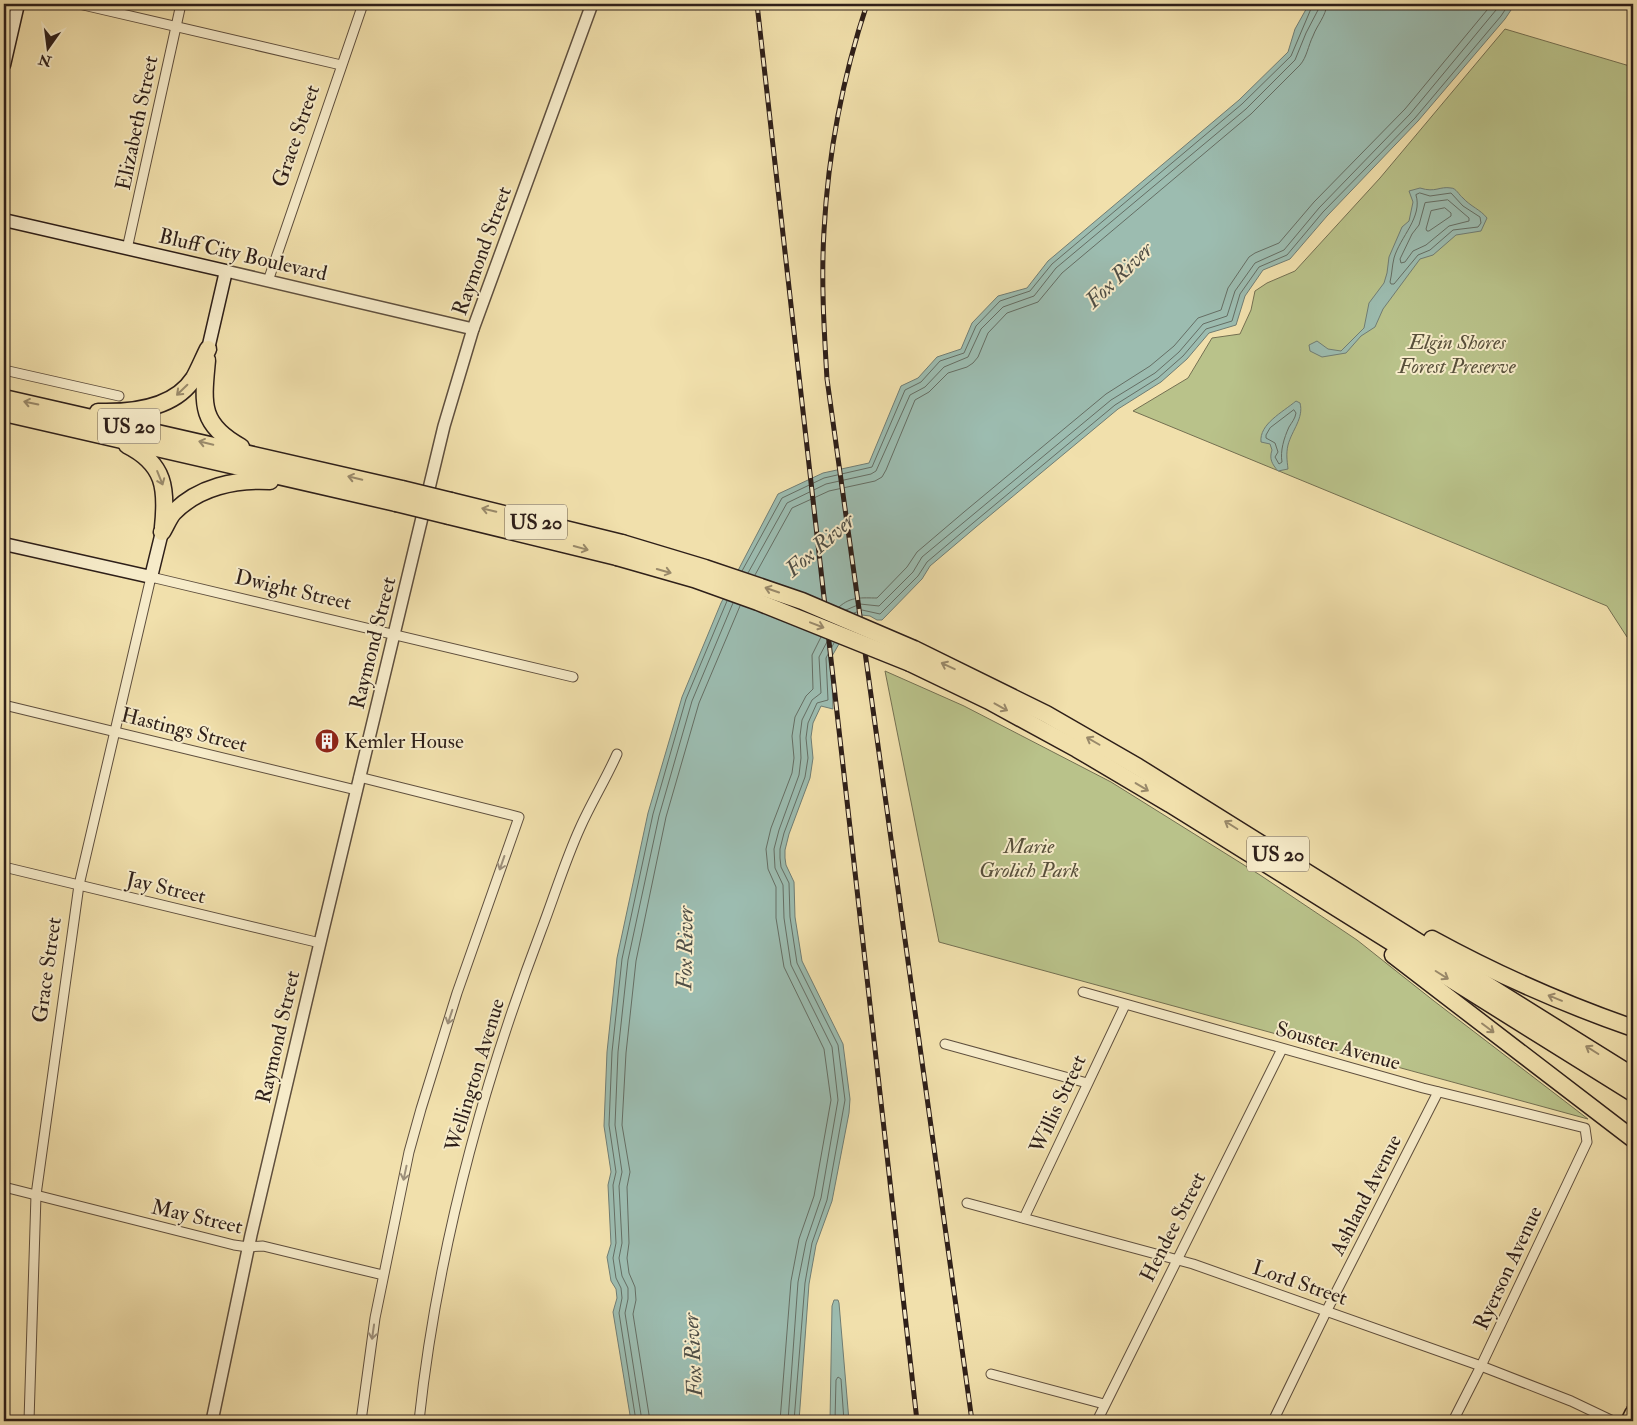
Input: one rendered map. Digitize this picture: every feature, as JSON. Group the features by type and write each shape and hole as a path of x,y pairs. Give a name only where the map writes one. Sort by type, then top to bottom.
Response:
{"highway":[{"path":"56,409 127,412 154,407 175,397 193,379 208,349"},
{"path":"208,349 204,390 205,408 211,424 226,439 254,454"},
{"name":"US 20","path":"4,398 254,454 399,496 619,550 694,580 912,656 1054,719 1138,767 1633,1076"},
{"name":"US 20","path":"4,413 308,483 399,496"},
{"path":"110,437 134,449 151,462 161,476 164,493 162,532"},
{"path":"162,532 172,513 194,496 215,487 257,480 308,483"},
{"name":"US 20","path":"912,656 989,701 1077,748 1170,804 1633,1093"},
{"path":"1303,870 1474,961 1547,994 1633,1028"},
{"path":"1312,894 1633,1139"}],"main road":[{"path":"4,66 18,4"},
{"name":"Bluff City Boulevard","path":"4,220 226,271"},
{"path":"208,349 226,271"},
{"name":"Grace Street","path":"151,578 162,532"},
{"name":"Dwight Street","path":"4,544 151,578"},
{"path":"1629,1421 1633,1414"}],"street":[{"path":"79,4 341,65"},
{"name":"Elizabeth Street","path":"127,249 181,4"},
{"name":"Grace Street","path":"268,281 363,4"},
{"name":"Raymond Street","path":"212,1421 248,1247 444,426 474,329 592,4"},
{"name":"Bluff City Boulevard","path":"226,271 474,329"},
{"path":"4,370 119,396"},
{"name":"Grace Street","path":"29,1421 36,1196 78,885 151,578"},
{"name":"Dwight Street","path":"151,578 572,677"},
{"name":"Hastings Street","path":"4,705 356,790"},
{"name":"Wellington Avenue","path":"418,1421 426,1356 442,1266 460,1184 483,1102 528,966 580,828 617,754"},
{"name":"Wellington Avenue","path":"359,777 518,817 469,957 409,1152 375,1318 361,1421"},
{"name":"Jay Street","path":"4,867 320,942"},
{"name":"Souster Avenue","path":"1083,992 1438,1092 1585,1128"},
{"name":"Willis Street","path":"1024,1218 1125,1005"},
{"path":"945,1044 1087,1082"},
{"name":"Hendee Street","path":"1097,1421 1282,1049"},
{"name":"Ashland Avenue","path":"1273,1421 1438,1092"},
{"name":"Ryerson Avenue","path":"1453,1421 1482,1366 1587,1142 1585,1128"},
{"name":"May Street","path":"4,1187 234,1245 248,1247 264,1246 383,1275"},
{"name":"Lord Street","path":"967,1203 1176,1259 1327,1310 1482,1366 1571,1401 1613,1421"},
{"path":"991,1374 1104,1404"}],"green space":[{"name":"Elgin Shores Forest Preserve","path":"1505,29 1633,67 1633,642 1627,637 1607,606 1133,411 1188,378 1212,338 1240,334 1251,310 1255,291 1267,283 1295,271 1380,178"},
{"name":"Marie Grolich Park","path":"885,671 964,706 1111,782 1260,875 1357,940 1588,1119 939,942"}],"water":[{"name":"Fox River","path":"1309,4 1515,4 1505,19 1418,121 1327,216 1290,259 1263,270 1245,296 1236,325 1209,333 1187,359 1161,382 1118,409 976,527 930,566 922,579 882,620 862,615 853,619 831,658 833,709 821,706 813,723 811,737 813,758 810,778 785,850 786,865 794,882 795,917 802,961 843,1044 850,1099 832,1201 816,1245 809,1284 799,1421 631,1421 613,1312 617,1298 616,1289 611,1281 607,1257 611,1244 608,1185 611,1172 604,1126 607,1052 617,958 648,813 682,697 721,603 778,494 823,473 869,463 901,386 918,378 937,357 961,349 972,323 998,296 1027,288 1048,261 1239,100 1288,52 1295,29"},
{"path":"1420,188 1430,190 1453,188 1487,218 1481,231 1456,235 1433,255 1420,259 1383,309 1375,327 1361,336 1346,353 1322,357 1310,351 1309,345 1317,341 1328,349 1341,351 1364,328 1369,303 1384,283 1389,257 1402,227 1409,221 1413,202 1409,191"},
{"path":"1296,401 1300,403 1301,408 1299,419 1288,445 1288,469 1278,471 1272,461 1270,444 1261,442 1261,436 1273,419"},
{"path":"834,1300 838,1300 839,1303 849,1421 830,1421 832,1306"}],"railway":[{"path":"757,4 917,1421"},
{"path":"867,4 844,87 833,145 826,202 823,268 827,379 972,1421"}],"place":[{"name":"Kemler House","path":"327,741"}]}
